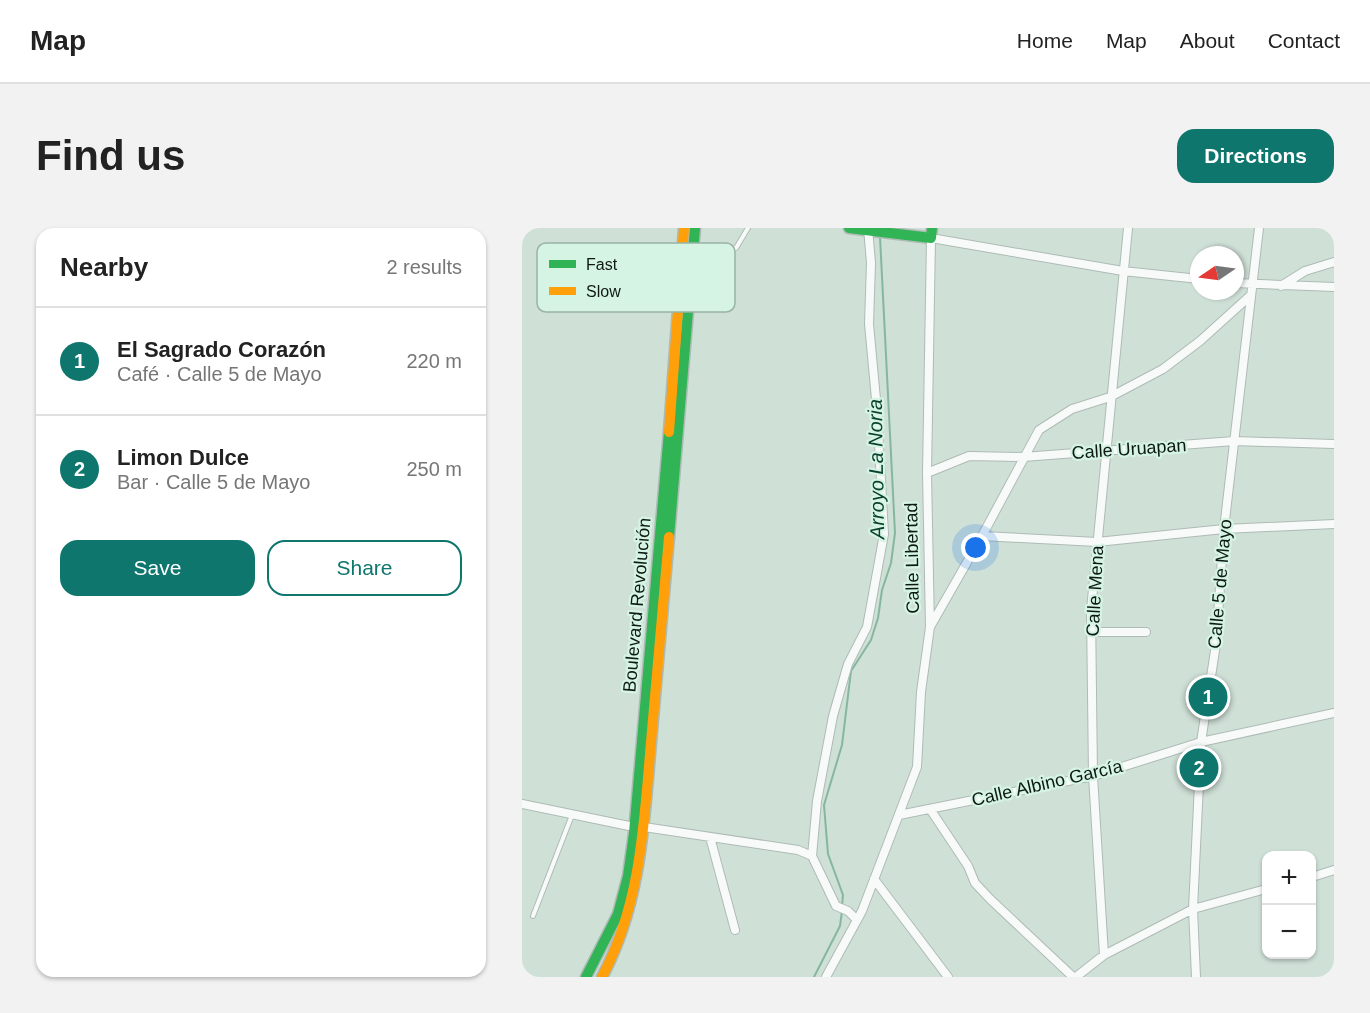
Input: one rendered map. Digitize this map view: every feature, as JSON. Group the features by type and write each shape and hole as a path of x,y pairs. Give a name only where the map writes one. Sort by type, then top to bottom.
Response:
{"main road":[{"name":"Boulevard Revolución","path":"683,243 684,228"},
{"name":"Boulevard Revolución","path":"694,243 695,228"},
{"path":"849,228 891,233 932,233"},
{"name":"Boulevard Revolución","path":"675,413 680,312"},
{"name":"Boulevard Revolución","path":"602,977 610,965 628,918 637,879 639,827 675,413 687,312"},
{"name":"Boulevard Revolución","path":"586,977 618,914 639,827"}],"street":[{"name":"Calle Mena","path":"1104,955 1093,776 1091,610 1128,228"},
{"name":"Calle 5 de Mayo","path":"1196,977 1193,909 1201,742 1216,644 1224,529 1259,228"},
{"path":"857,920 848,911 836,906 812,856 817,801 834,716 848,664 867,627 884,534 877,410 869,324 870,230"},
{"path":"932,233 1123,271 1190,278"},
{"name":"Calle Libertad","path":"826,977 857,920 917,767 921,692 930,627 927,473 932,233"},
{"path":"1281,285 1305,271 1334,262"},
{"path":"1244,284 1334,287"},
{"path":"930,627 1039,430 1072,410 1110,397 1162,369 1200,341 1251,295"},
{"name":"Calle Uruapan","path":"927,473 969,456 1023,457 1234,441 1334,444"},
{"path":"982,536 1097,542 1224,529 1334,524"},
{"path":"1092,632 1146,632"},
{"name":"Calle Albino García","path":"899,815 1093,776 1201,742 1334,713"},
{"path":"522,804 639,827 798,850 812,856"},
{"path":"930,809 968,866 975,883 1075,977 1104,955 1193,909 1262,890"},
{"path":"710,837 735,930"},
{"path":"1316,875 1334,870"},
{"path":"874,879 948,977"}],"lane":[{"path":"735,248 748,228"},
{"path":"533,916 572,815"}],"waterway":[{"name":"Arroyo La Noria","path":"842,906 843,895 828,854 824,805 842,745 851,671 871,640 878,618 882,590 891,563 895,533 880,237"},
{"name":"Arroyo La Noria","path":"814,977 840,926 842,911"}],"traffic: fast":[{"path":"694,243 695,228"},
{"path":"849,228 931,238 932,228"},
{"path":"669,537 688,312"},
{"path":"586,977 618,914 628,876 634,833 669,432"}],"traffic: slow":[{"path":"683,243 684,228"},
{"path":"669,432 678,312"},
{"path":"602,977 625,921 633,892 643,833 669,537"}],"place":[{"name":"El Sagrado Corazón","path":"1208,697"},
{"name":"Limon Dulce","path":"1199,768"}]}
